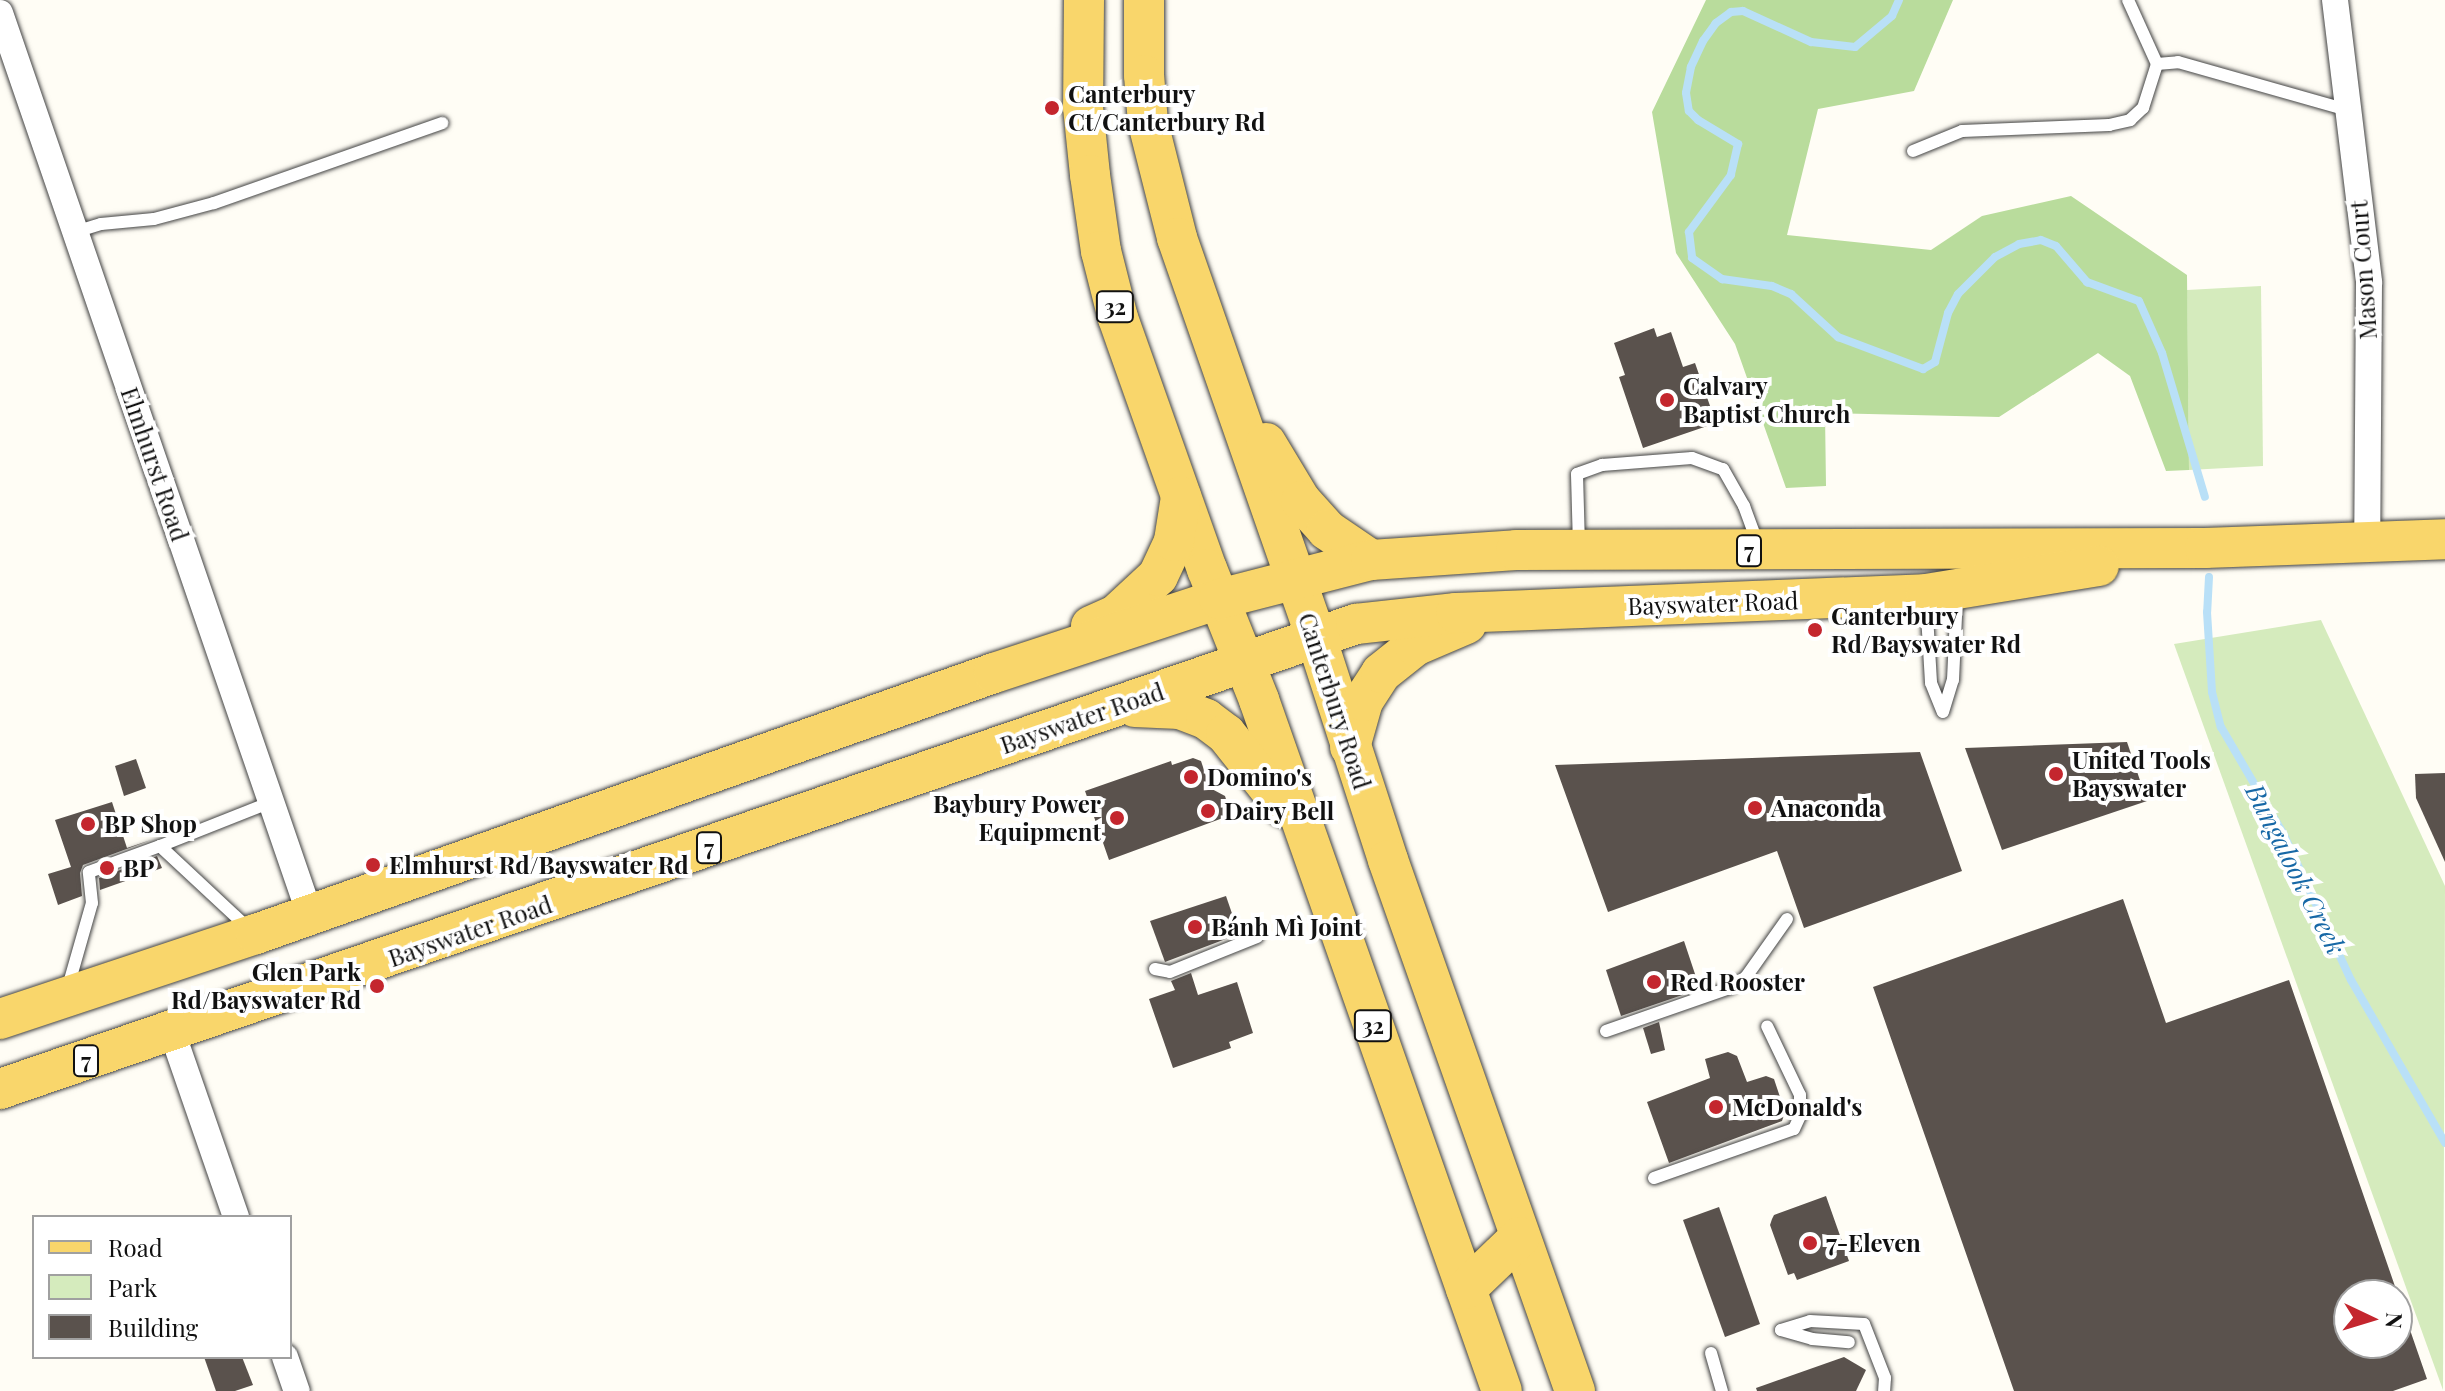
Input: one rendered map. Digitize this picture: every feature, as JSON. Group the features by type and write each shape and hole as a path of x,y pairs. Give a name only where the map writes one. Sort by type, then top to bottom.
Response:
{"main road":[{"name":"32","path":"1084,0 1083,107 1101,251 1123,333 1181,497 1244,660 1502,1391"},
{"name":"Canterbury Road","path":"1144,0 1144,75 1148,123 1177,238 1316,637 1350,747 1575,1391"},
{"path":"1215,348 1301,501 1327,530 1371,560"},
{"path":"994,673 1116,615 1145,591 1168,555 1181,497"},
{"name":"Bayswater Road","path":"0,1019 256,934 994,673 1219,599 1371,560 1463,552 1580,549 2205,548 2445,539"},
{"path":"1942,592 1947,547"},
{"name":"Bayswater Road","path":"0,1089 1356,624 1516,609 1942,592 2205,548"},
{"path":"1350,747 1371,686 1393,661 1415,646 1457,627 1516,609"},
{"path":"1109,709 1147,706 1180,709 1206,719 1242,752 1306,835"},
{"path":"310,915 333,977"},
{"path":"151,968 172,1032"},
{"path":"1466,1289 1526,1252"}],"street":[{"name":"Mason Court","path":"2335,0 2369,283 2367,541"},
{"name":"Elmhurst Road","path":"0,13 310,915"},
{"path":"172,1032 235,1215"},
{"path":"286,1359 297,1391"}],"lane":[{"path":"1913,151 1962,131 2109,125 2130,120 2143,108 2157,64 2128,0"},
{"path":"2157,64 2178,62 2211,69 2348,110"},
{"path":"75,232 101,224 154,219 214,203 442,123"},
{"path":"1580,549 1577,474 1602,465 1692,458 1723,469 1744,506 1761,551"},
{"path":"1942,592 1953,680 1943,712 1931,683 1942,592"},
{"path":"65,998 92,903 89,872 271,802"},
{"path":"160,846 256,934"},
{"path":"1606,1031 1732,987 1746,977 1787,919"},
{"path":"1155,969 1170,972 1257,937"},
{"path":"1654,1178 1794,1129 1800,1116 1800,1095 1767,1026"},
{"path":"1849,1342 1812,1339 1781,1330 1818,1320 1860,1322 1867,1327 1885,1378 1884,1391"},
{"path":"1711,1353 1722,1391"}],"green space":[{"path":"1706,0 1953,0 1914,91 1818,109 1787,235 1931,250 1982,216 2071,196 2187,275 2189,470 2166,471 2130,376 2098,353 1999,417 1825,413 1826,486 1786,488 1735,344 1676,253 1652,112"},
{"path":"2261,286 2263,466 2189,470 2187,290"},
{"path":"2321,620 2445,886 2443,1390 2413,1307 2413,1279 2403,1279 2174,644"}],"building":[{"name":"Calvary Baptist Church","path":"1654,328 1657,337 1671,332 1683,367 1695,363 1716,423 1643,448 1619,377 1625,375 1614,343"},
{"name":"United Tools Bayswater","path":"2127,742 2147,801 2002,850 1965,748"},
{"name":"Anaconda","path":"1920,752 1962,871 1804,928 1777,851 1608,912 1555,765"},
{"path":"1193,758 1201,761 1210,788 1225,796 1231,815 1109,860 1085,791 1171,761 1172,765"},
{"path":"136,759 146,788 124,796 115,766"},
{"path":"2445,773 2445,862 2416,798 2415,774"},
{"path":"112,802 127,848 151,840 83,865 80,873 82,896 58,905 48,874 71,867 55,820"},
{"path":"157,856 162,868 100,890 99,878"},
{"name":"Bánh Mì Joint","path":"1226,896 1239,934 1165,962 1150,921"},
{"path":"2123,899 2166,1023 2289,980 2392,1279 2333,1279 2333,1359 2413,1359 2413,1339 2427,1379 2393,1391 2014,1391 1873,987"},
{"name":"Red Rooster","path":"1684,941 1700,989 1621,1016 1606,970"},
{"path":"1191,973 1198,995 1237,982 1253,1033 1229,1042 1231,1048 1173,1068 1149,999 1175,990 1171,981"},
{"path":"1659,1022 1665,1050 1651,1054 1643,1028"},
{"name":"McDonald's","path":"1728,1052 1737,1056 1747,1082 1766,1076 1774,1079 1785,1112 1782,1121 1669,1163 1647,1102 1710,1078 1705,1059"},
{"name":"7-Eleven","path":"1826,1196 1849,1261 1797,1280 1794,1273 1788,1275 1770,1225 1772,1219 1774,1215"},
{"path":"1719,1207 1760,1324 1725,1337 1683,1220"},
{"path":"1844,1357 1866,1370 1856,1391 1757,1391 1756,1388"},
{"path":"205,1359 243,1359 253,1385 235,1391 216,1391"}],"waterway":[{"name":"Bungalook Creek","path":"1899,0 1892,16 1855,47 1811,42 1743,11 1731,12 1716,23 1703,41 1691,67 1686,93 1689,111 1698,120 1738,144 1731,175 1689,232 1692,258 1722,279 1772,286 1791,294 1838,337 1923,369 1935,362 1948,313 1958,294 1995,257 2019,244 2041,240 2056,246 2087,282 2139,301 2162,353 2205,497"},
{"name":"Bungalook Creek","path":"2209,577 2207,612 2212,692 2221,727 2283,833 2351,980 2445,1143"}],"place":[{"name":"Canterbury Ct/Canterbury Rd","path":"1052,108"},
{"name":"Calvary Baptist Church","path":"1667,400"},
{"name":"Canterbury Rd/Bayswater Rd","path":"1815,630"},
{"name":"United Tools Bayswater","path":"2056,774"},
{"name":"Domino's","path":"1191,777"},
{"name":"Anaconda","path":"1755,808"},
{"name":"Dairy Bell","path":"1208,811"},
{"name":"Baybury Power Equipment","path":"1117,818"},
{"name":"BP Shop","path":"88,824"},
{"name":"Elmhurst Rd/Bayswater Rd","path":"373,865"},
{"name":"BP","path":"107,868"},
{"name":"Bánh Mì Joint","path":"1195,927"},
{"name":"Red Rooster","path":"1654,982"},
{"name":"Glen Park Rd/Bayswater Rd","path":"377,986"},
{"name":"McDonald's","path":"1716,1107"},
{"name":"7-Eleven","path":"1810,1243"}]}
